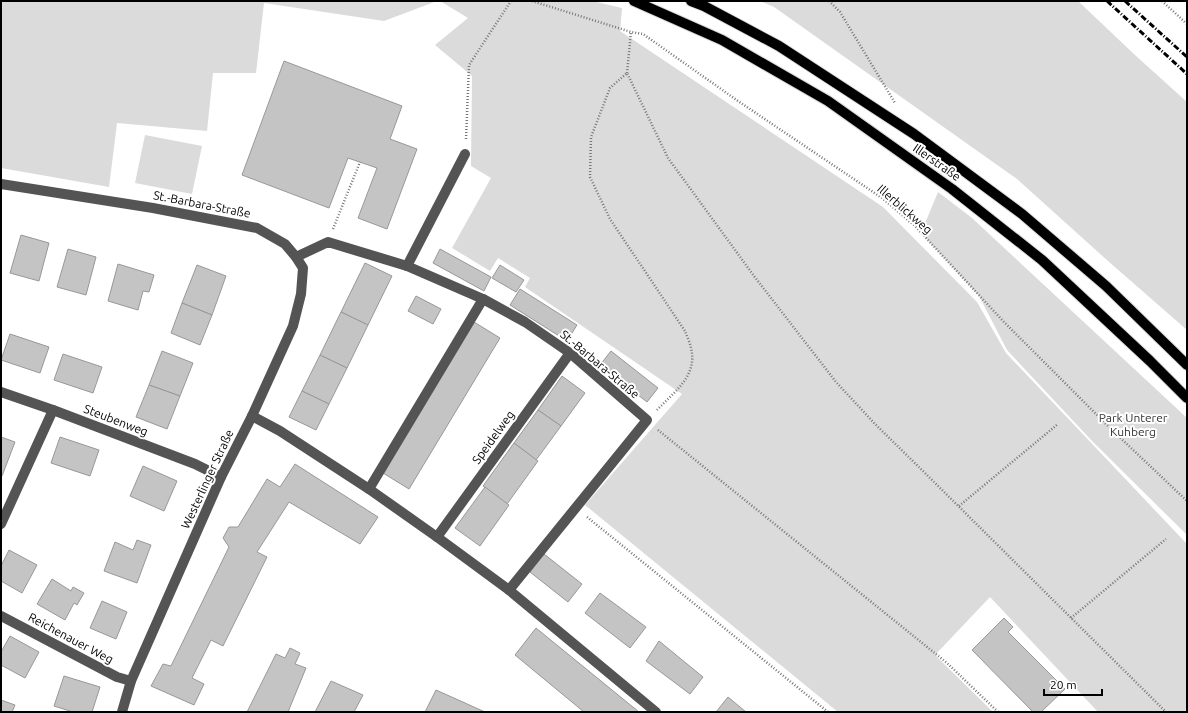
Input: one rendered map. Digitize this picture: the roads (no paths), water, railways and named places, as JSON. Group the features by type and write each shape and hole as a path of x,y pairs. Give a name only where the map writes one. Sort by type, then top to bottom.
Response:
{"main road":[{"name":"Illerstraße","path":"634,1 722,40 821,98 952,189 1042,260 1150,361 1187,398"},
{"name":"Illerstraße","path":"691,1 704,6 779,46 914,134 1022,214 1106,286 1187,365"}],"street":[{"path":"407,266 465,154"},
{"name":"St.-Barbara-Straße","path":"1,184 153,208 257,228 285,244 296,257 328,242 407,266 483,298 525,322 570,353 647,420 509,590"},
{"name":"Westerlinger Straße","path":"122,712 131,681 221,477 252,416 293,326 301,294 303,268 296,257"},
{"path":"369,489 483,298"},
{"name":"Speidelweg","path":"437,537 570,353"},
{"name":"Steubenweg","path":"1,392 53,410 195,464 221,477"},
{"path":"1,524 53,410"},
{"path":"252,416 280,431 369,489 437,537 509,590 656,712"},
{"name":"Reichenauer Weg","path":"1,616 117,677 131,681"}],"railway":[{"path":"1107,1 1187,74"},
{"path":"1125,1 1187,57"}],"park label":[{"name":"Park Unterer Kuhberg","path":"1133,424"}]}
